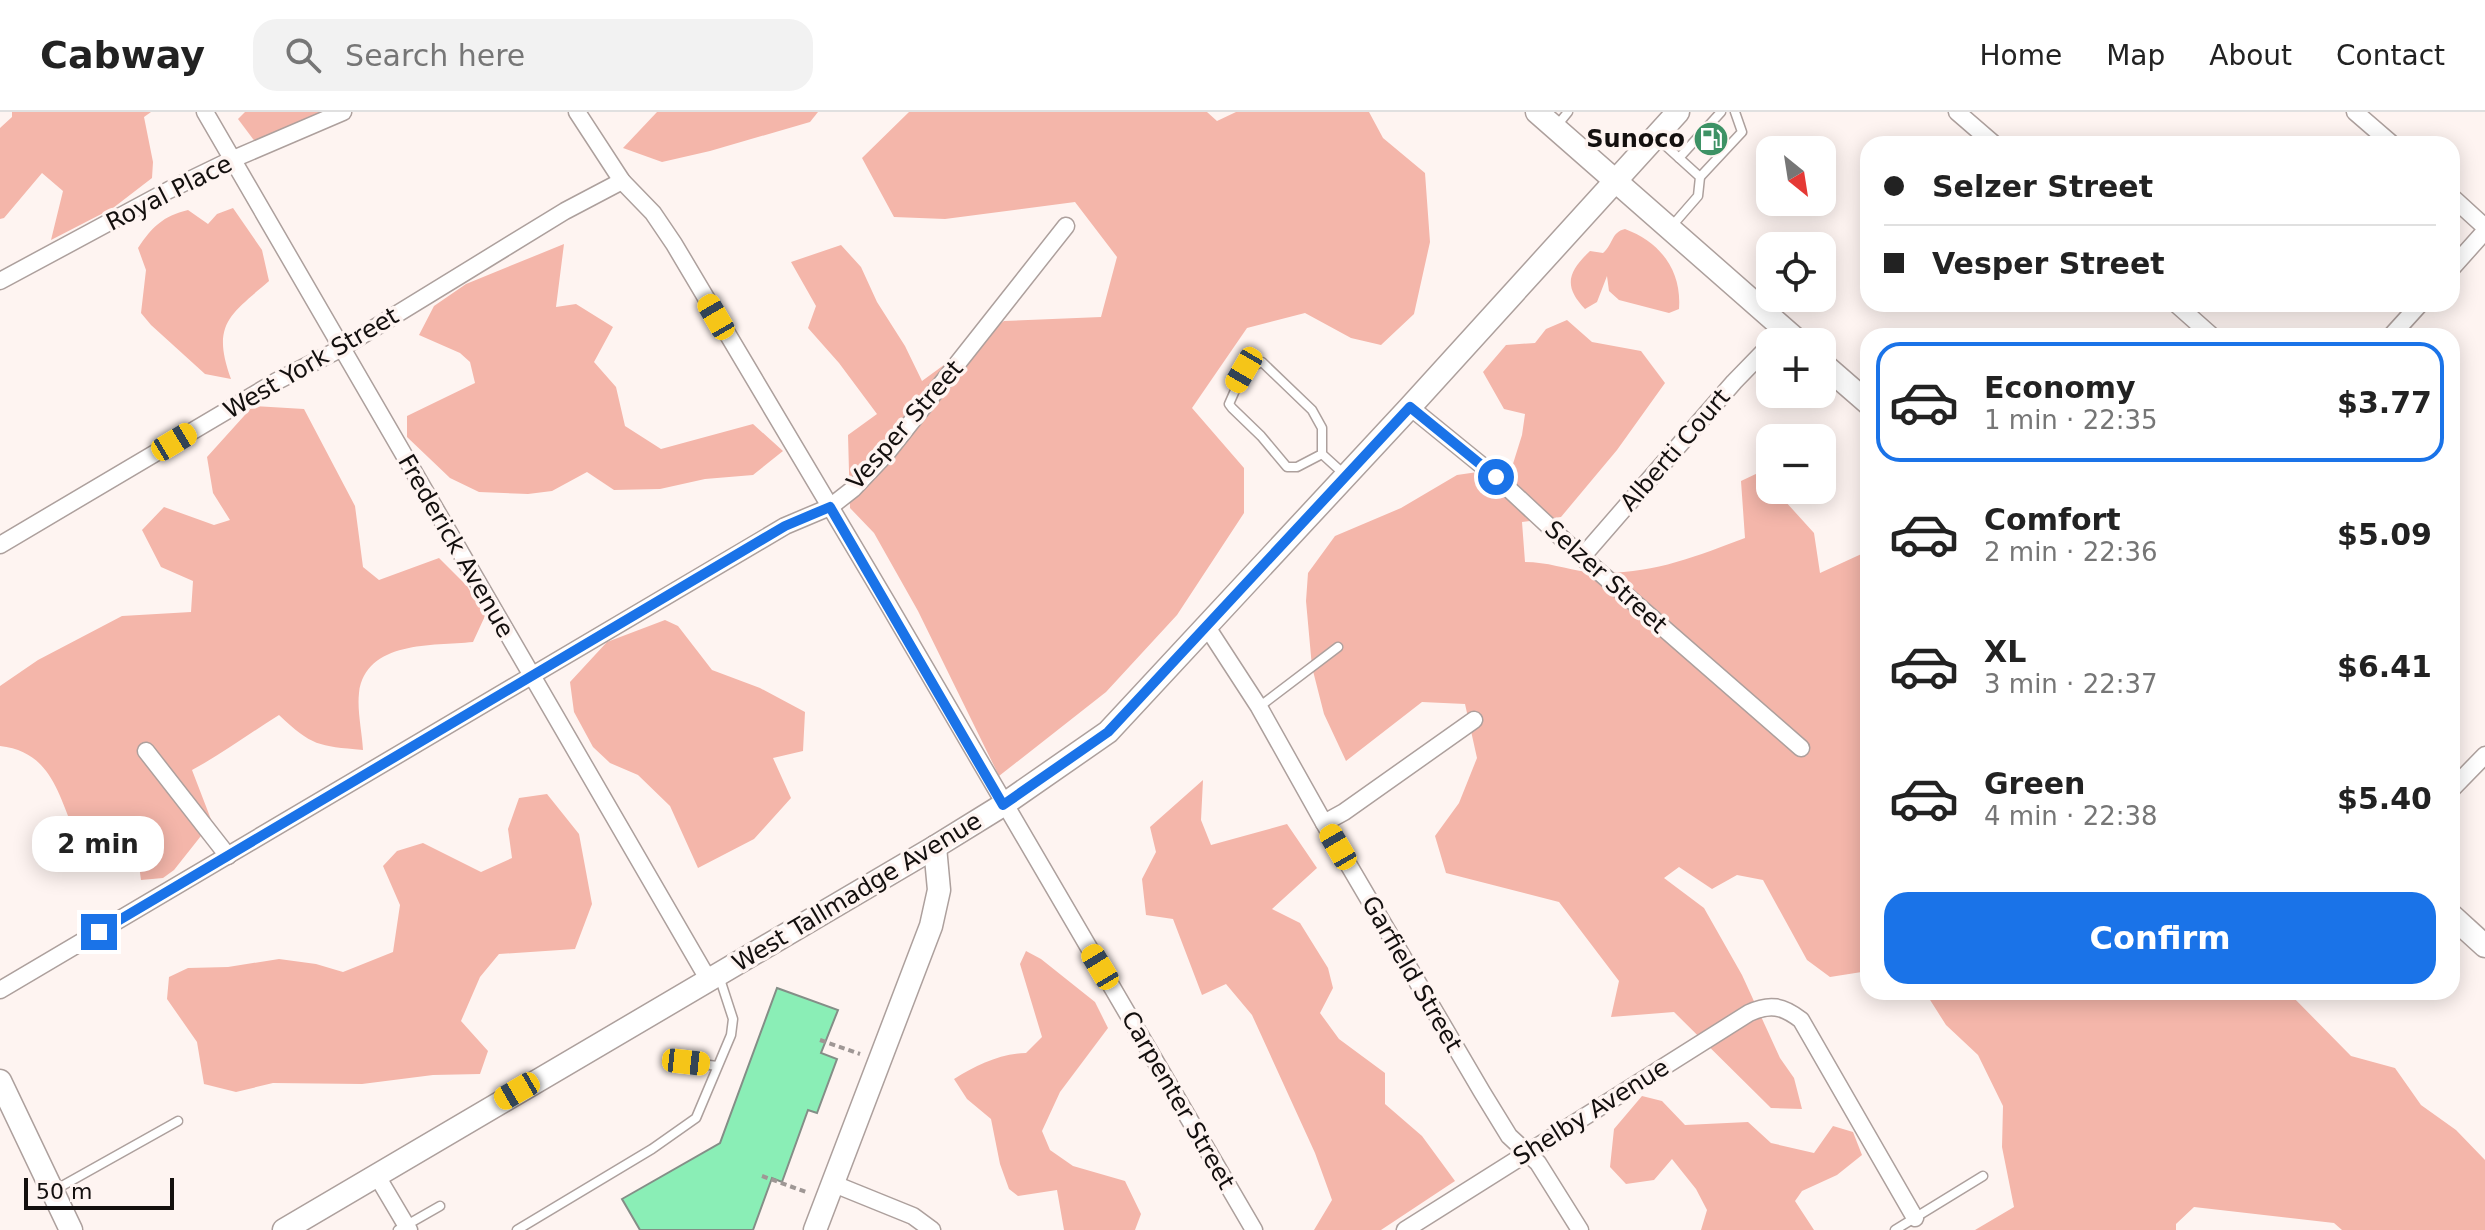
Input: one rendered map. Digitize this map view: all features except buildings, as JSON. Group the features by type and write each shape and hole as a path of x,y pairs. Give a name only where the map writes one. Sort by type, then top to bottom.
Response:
{"main road":[{"path":"1537,112 1562,120 1616,180 1670,228 1769,328"},
{"name":"West Tallmadge Avenue","path":"284,1230 935,847 1003,805 1108,732 1678,112"},
{"path":"1836,375 1860,396"},
{"path":"815,1230 931,926 939,890 935,847"},
{"path":"2460,923 2485,946"},
{"path":"0,1081 71,1230"}],"street":[{"name":"Frederick Avenue","path":"205,112 531,675 713,976"},
{"name":"Royal Place","path":"0,281 231,160 343,112"},
{"name":"Carpenter Street","path":"577,112 622,181 653,213 674,244 1254,1230"},
{"path":"1957,112 1985,136"},
{"path":"2355,112 2383,136"},
{"name":"West York Street","path":"0,545 277,381 340,349 565,211 622,181"},
{"path":"2460,205 2485,229 2460,259"},
{"name":"Vesper Street","path":"0,990 785,526 830,507 853,489 886,454 1066,226"},
{"path":"2185,312 2203,328"},
{"path":"2398,328 2413,312"},
{"name":"Alberti Court","path":"1582,557 1734,382 1756,362"},
{"name":"Selzer Street","path":"1410,407 1496,477 1582,557 1801,748"},
{"name":"Garfield Street","path":"1207,627 1259,707 1509,1136 1543,1170 1580,1230"},
{"path":"1324,823 1474,720"},
{"path":"146,751 228,856"},
{"path":"2460,781 2485,755"},
{"name":"Shelby Avenue","path":"1405,1230 1763,1007 1781,1007 1801,1020 1915,1218"},
{"path":"377,1176 405,1228"},
{"path":"834,1184 913,1216 932,1230"}],"lane":[{"path":"1679,158 1721,112"},
{"path":"1670,228 1698,196 1700,177 1742,132 1735,112"},
{"path":"1656,136 1700,177"},
{"path":"1322,454 1297,467 1287,467 1232,408 1229,404 1244,370 1262,362 1312,410 1322,428 1322,454 1345,476"},
{"path":"1259,707 1338,647"},
{"path":"517,1230 652,1149 696,1118 731,1035 733,1019 713,976"},
{"path":"686,1062 717,1066"},
{"path":"53,1191 178,1121"},
{"path":"1895,1230 1983,1176"},
{"path":"405,1228 440,1206"}],"path":[{"path":"820,1040 860,1054"},
{"path":"762,1176 806,1192"}],"shaded area":[{"path":"12,112 151,112 144,117 153,162 152,178 113,208 51,240 63,191 42,173 0,219 0,128 12,117"},
{"path":"245,112 323,112 256,143 238,119"},
{"path":"657,112 818,112 810,122 662,162 623,148"},
{"path":"909,112 1207,112 1217,121 1236,112 1369,112 1383,138 1425,173 1430,242 1414,314 1381,345 1351,338 1305,313 1247,328 1192,408 1244,468 1244,513 1177,615 1106,692 999,776 918,611 874,533 850,508 848,435 877,414 808,328 816,306 791,262 841,245 861,267 877,302 905,346 922,381 1004,321 1101,317 1117,257 1075,202 945,219 894,217 862,158"},
{"path":"233,208 262,250 269,281 228,322 223,345 231,379 205,374 141,313 146,270 138,248 153,228 172,216 188,210 208,224 217,214"},
{"path":"1625,229 1649,242 1666,259 1677,282 1679,309 1669,313 1619,300 1609,291 1607,276 1597,302 1585,309 1578,301 1571,286 1577,266 1590,251 1603,253 1617,233"},
{"path":"564,244 556,307 576,304 613,327 594,362 616,387 625,426 661,449 753,424 783,451 753,475 705,479 660,489 614,490 587,472 552,491 528,494 479,492 450,478 407,437 407,416 475,383 470,362 460,353 419,335 434,306 466,284"},
{"path":"1567,320 1592,342 1641,351 1665,383 1617,450 1561,517 1522,522 1525,562 1587,572 1629,572 1687,559 1745,538 1741,481 1756,474 1756,504 1788,504 1814,533 1820,573 1860,555 1860,972 1830,977 1807,960 1763,880 1737,875 1712,889 1679,867 1664,878 1704,908 1742,975 1780,1058 1794,1078 1802,1109 1771,1108 1674,1012 1611,1017 1619,981 1559,902 1446,873 1435,836 1459,803 1477,758 1465,704 1422,702 1346,761 1324,714 1312,667 1306,601 1308,573 1335,536 1401,508 1457,475 1512,467 1525,414 1504,409 1483,372 1506,345 1535,343 1546,329"},
{"path":"253,406 304,409 355,506 363,567 379,580 439,558 467,586 485,616 473,642 404,649 374,663 364,676 359,693 363,750 316,743 279,715 192,770 212,822 174,870 163,878 141,880 136,843 72,826 55,785 39,763 16,749 0,746 0,686 38,660 122,616 191,612 193,581 161,567 142,530 164,507 214,525 230,520 213,493 207,457"},
{"path":"665,620 678,626 712,670 760,688 805,712 803,751 773,758 791,798 754,839 698,868 670,806 638,775 610,763 593,747 574,712 570,682 607,642"},
{"path":"1203,780 1201,820 1211,845 1287,824 1317,868 1272,909 1300,923 1328,968 1333,988 1320,1013 1339,1039 1385,1073 1385,1104 1422,1136 1455,1181 1381,1230 1314,1230 1332,1200 1315,1153 1252,1015 1226,984 1202,995 1173,919 1146,915 1142,879 1156,852 1150,827"},
{"path":"547,794 579,834 592,904 575,949 499,954 480,977 461,1021 488,1051 480,1074 433,1075 362,1084 273,1083 236,1092 204,1084 197,1042 167,999 169,977 188,968 228,967 279,959 316,964 343,972 393,952 400,905 383,866 397,851 423,843 481,872 512,858 508,829 519,798"},
{"path":"1026,951 1041,959 1095,1002 1108,1028 1060,1092 1042,1131 1050,1150 1073,1166 1125,1181 1141,1214 1135,1230 1064,1230 1057,1190 1018,1196 1009,1189 1000,1164 991,1119 967,1099 954,1079 988,1061 1026,1053 1042,1037 1020,964"},
{"path":"1930,1000 2296,1000 2351,1056 2395,1068 2421,1105 2456,1130 2485,1160 2485,1230 2342,1230 2334,1223 2194,1207 2176,1224 2176,1230 1975,1230 2014,1207 2002,1147 2003,1106 1978,1055 1946,1025"},
{"path":"1642,1096 1662,1101 1685,1125 1748,1122 1771,1143 1814,1153 1833,1126 1853,1132 1862,1155 1837,1175 1802,1191 1795,1201 1814,1230 1701,1230 1707,1210 1696,1189 1672,1159 1654,1180 1626,1184 1610,1167 1614,1129"}],"place":[{"name":"Sunoco","path":"1711,139"}],"route":[{"path":"99,932 785,526 830,507 1003,805 1108,732 1410,407 1496,477"}]}
